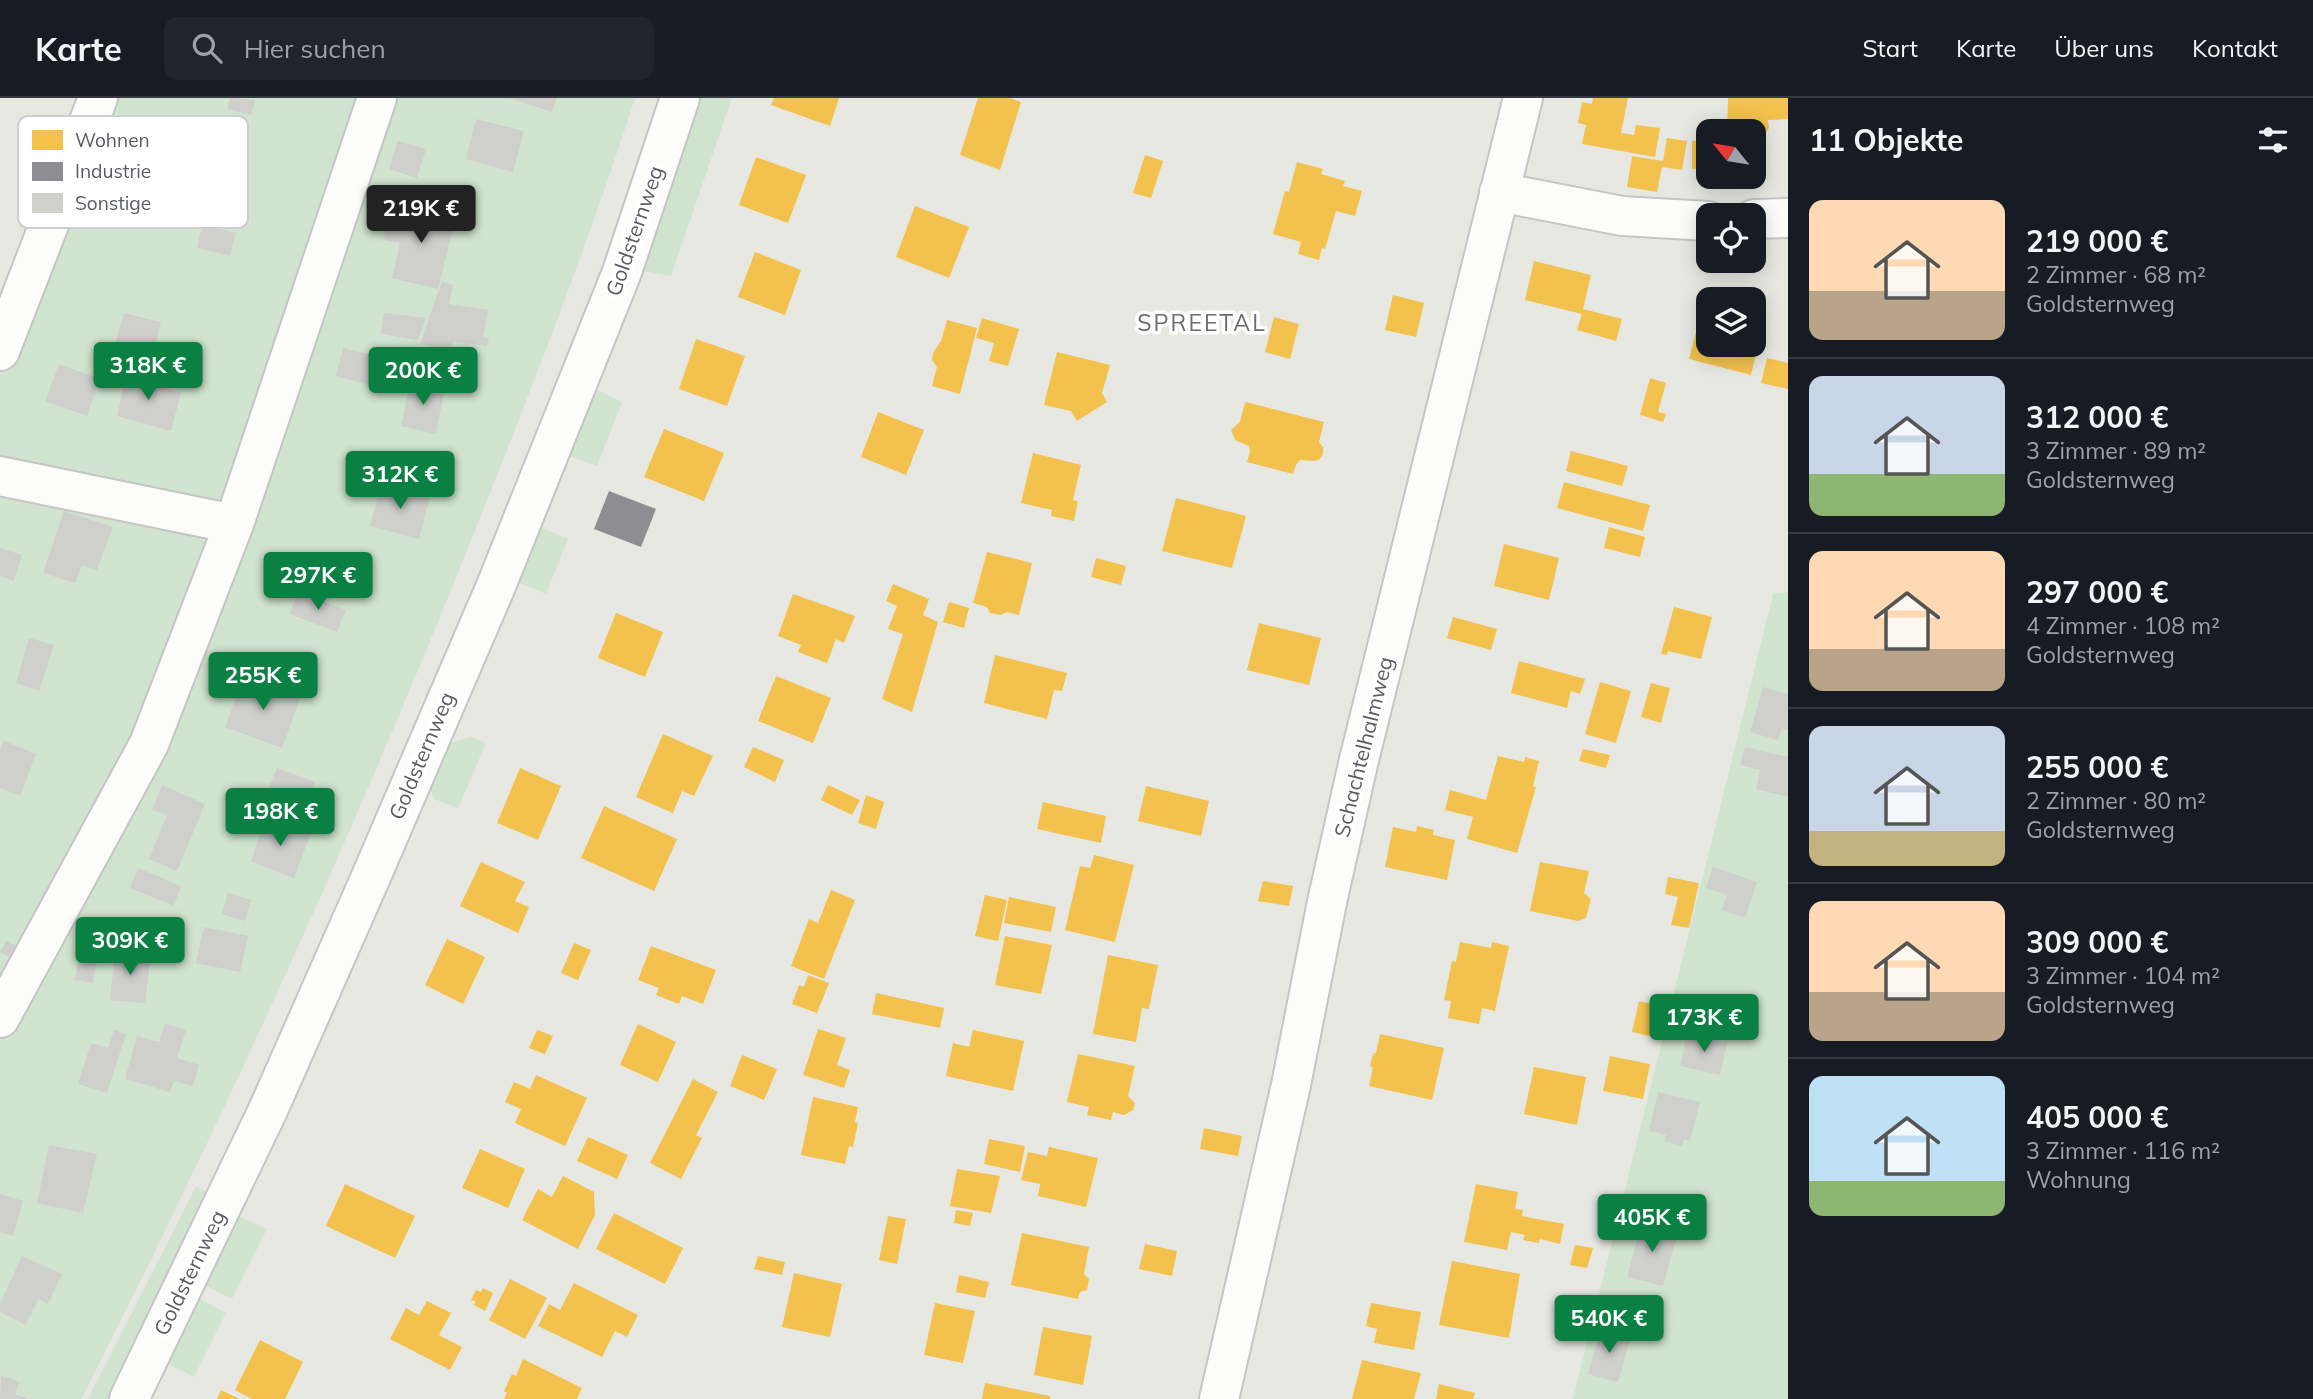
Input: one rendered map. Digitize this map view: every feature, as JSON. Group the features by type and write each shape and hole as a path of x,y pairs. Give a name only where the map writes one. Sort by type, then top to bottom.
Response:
{"street":[{"path":"91,116 98,98"},
{"path":"0,1018 149,744 234,524 377,98"},
{"name":"Goldsternweg","path":"129,1399 279,1084 496,586 622,272 680,98"},
{"name":"Schachtelhalmweg","path":"1219,1399 1291,1085 1327,902 1358,764 1523,98"},
{"path":"1499,192 1622,216 1696,220"},
{"path":"1766,219 1788,219"},
{"path":"0,351 48,228"},
{"path":"0,476 234,524"}],"green space":[{"path":"76,98 635,98 554,330 420,665 282,983 184,1192 81,1399 0,1399 0,304 31,228 248,228 248,116 70,116"},
{"path":"696,98 732,98 671,276 637,270"},
{"path":"597,390 622,402 597,466 569,456"},
{"path":"540,527 568,539 546,594 517,582"},
{"path":"1788,592 1788,1399 1573,1399 1773,594"},
{"path":"471,737 486,743 458,808 434,799 430,790 450,743"},
{"path":"196,1186 206,1192 205,1206 111,1399 88,1399"},
{"path":"238,1216 267,1229 232,1299 205,1285"},
{"path":"198,1298 226,1313 194,1377 167,1363"}],"building: Wohnen":[{"path":"774,98 839,98 830,126 771,105"},
{"path":"978,98 1010,98 1021,102 1000,170 960,155"},
{"path":"1593,98 1628,98 1621,133 1634,135 1636,125 1660,128 1655,157 1582,144 1586,125 1578,123 1582,102 1592,104"},
{"path":"1728,98 1788,98 1788,119 1768,120 1769,128 1766,132 1766,119 1727,119"},
{"path":"1667,138 1687,141 1682,170 1662,167 1657,192 1627,187 1632,156 1663,161"},
{"path":"1692,141 1696,141 1696,169 1692,169"},
{"path":"1145,155 1163,161 1151,198 1133,193"},
{"path":"756,157 806,175 788,223 739,205"},
{"path":"1297,162 1323,169 1321,174 1345,181 1343,186 1362,191 1355,216 1336,211 1319,260 1298,254 1301,242 1273,234 1285,191 1289,192"},
{"path":"915,206 969,227 949,278 896,257"},
{"path":"755,252 801,270 785,315 738,297"},
{"path":"1534,261 1591,275 1583,309 1622,319 1616,341 1577,330 1582,314 1525,300"},
{"path":"1393,295 1424,303 1416,337 1385,330"},
{"path":"1274,317 1299,324 1290,359 1265,352"},
{"path":"982,318 1019,329 1008,366 989,361 994,343 976,338"},
{"path":"947,320 977,328 960,394 932,386 937,367 932,360 933,353 941,341"},
{"path":"1696,332 1696,357 1755,357 1751,375 1689,359"},
{"path":"696,339 745,356 727,406 679,389"},
{"path":"1057,352 1110,365 1102,393 1107,402 1077,421 1071,411 1044,405"},
{"path":"1767,358 1788,363 1788,389 1761,383"},
{"path":"1650,378 1666,383 1658,412 1666,414 1663,422 1640,415"},
{"path":"1245,402 1324,422 1319,442 1323,447 1320,459 1300,460 1293,474 1247,462 1249,446 1235,440 1231,430 1240,422"},
{"path":"878,412 924,430 906,475 861,457"},
{"path":"664,429 724,453 704,501 644,477"},
{"path":"1571,451 1628,466 1622,486 1566,471"},
{"path":"1033,453 1081,465 1073,500 1078,501 1074,521 1051,516 1052,510 1021,503"},
{"path":"1564,482 1650,505 1643,531 1557,508"},
{"path":"1176,498 1246,516 1232,568 1162,551"},
{"path":"1609,527 1645,537 1640,557 1604,548"},
{"path":"1504,544 1559,558 1549,600 1494,586"},
{"path":"987,552 1032,563 1019,615 1007,612 1001,615 990,613 987,607 973,603"},
{"path":"1096,558 1126,566 1121,585 1091,577"},
{"path":"893,584 929,599 923,615 938,622 912,712 882,699 903,634 888,629 897,606 886,601"},
{"path":"793,594 855,616 844,643 836,639 827,663 798,652 801,645 778,636"},
{"path":"949,602 969,608 964,628 943,622"},
{"path":"1674,607 1712,617 1701,659 1668,651 1667,655 1661,654"},
{"path":"616,613 663,632 645,677 598,658"},
{"path":"1453,617 1497,629 1491,650 1447,638"},
{"path":"1259,623 1321,638 1309,685 1247,670"},
{"path":"995,655 1067,673 1062,691 1054,690 1047,719 984,703"},
{"path":"1519,661 1585,679 1580,694 1571,691 1567,708 1511,693"},
{"path":"776,676 831,698 813,743 758,721"},
{"path":"1600,682 1631,691 1616,743 1585,734"},
{"path":"1651,683 1670,688 1661,723 1641,717"},
{"path":"663,734 713,756 694,796 682,791 673,813 636,797"},
{"path":"753,747 784,760 775,782 744,767"},
{"path":"1583,749 1610,755 1606,768 1579,761"},
{"path":"1498,756 1524,762 1525,757 1539,761 1533,786 1536,787 1517,853 1467,839 1473,817 1445,810 1450,790 1486,800"},
{"path":"520,768 561,786 538,840 497,823"},
{"path":"828,785 860,800 852,815 821,800"},
{"path":"1146,786 1209,801 1201,836 1138,821"},
{"path":"866,795 884,802 876,829 858,823"},
{"path":"1043,802 1106,816 1101,843 1037,829"},
{"path":"604,806 677,839 654,891 581,858"},
{"path":"1417,826 1434,830 1433,835 1455,840 1447,880 1385,867 1393,827 1416,832"},
{"path":"1094,855 1134,865 1115,942 1065,930 1080,866 1090,868"},
{"path":"481,862 525,882 515,901 529,907 518,933 460,906"},
{"path":"1540,862 1589,871 1584,893 1591,899 1586,918 1578,921 1530,911"},
{"path":"1668,877 1699,883 1689,928 1671,925 1678,897 1665,894"},
{"path":"1263,881 1293,886 1289,906 1258,901"},
{"path":"831,890 855,900 824,979 791,966 809,919 818,923"},
{"path":"985,895 1007,900 998,941 975,936"},
{"path":"1009,897 1056,907 1051,932 1004,923"},
{"path":"1005,936 1052,945 1041,994 995,985"},
{"path":"447,939 485,957 463,1004 425,985"},
{"path":"1460,942 1491,948 1492,942 1509,946 1495,1011 1482,1008 1479,1024 1448,1018 1451,1001 1444,1000 1452,961 1456,962"},
{"path":"574,943 591,950 578,980 561,973"},
{"path":"651,946 716,970 703,1004 682,996 679,1004 656,995 659,988 638,980"},
{"path":"1108,955 1158,965 1149,1009 1142,1008 1136,1042 1093,1034"},
{"path":"808,975 829,983 817,1013 792,1004 799,985 804,987"},
{"path":"876,993 944,1008 940,1028 872,1014"},
{"path":"1639,1001 1660,1006 1653,1037 1632,1032"},
{"path":"638,1024 676,1042 658,1082 620,1065"},
{"path":"818,1029 846,1038 837,1065 850,1070 844,1088 803,1075"},
{"path":"537,1030 553,1036 545,1054 529,1048"},
{"path":"973,1030 1024,1041 1013,1091 946,1076 953,1043 969,1047"},
{"path":"1380,1034 1444,1048 1432,1100 1369,1086 1373,1067 1370,1066"},
{"path":"1078,1054 1135,1066 1128,1096 1135,1103 1133,1110 1124,1115 1113,1112 1111,1120 1087,1115 1089,1107 1067,1102"},
{"path":"742,1055 777,1069 764,1100 730,1086"},
{"path":"1610,1056 1650,1064 1643,1099 1603,1091"},
{"path":"1534,1067 1586,1077 1577,1125 1524,1114"},
{"path":"536,1075 587,1098 565,1146 515,1123 521,1109 505,1102 514,1082 530,1089"},
{"path":"693,1079 718,1092 696,1135 702,1138 681,1179 650,1163"},
{"path":"813,1097 858,1107 853,1147 849,1146 845,1164 801,1155"},
{"path":"1204,1128 1242,1136 1238,1156 1200,1149"},
{"path":"588,1137 628,1155 617,1179 577,1161"},
{"path":"989,1139 1025,1146 1020,1172 984,1164"},
{"path":"1049,1147 1098,1158 1086,1207 1038,1196 1040,1184 1021,1180 1028,1152 1047,1156"},
{"path":"480,1149 525,1169 508,1208 462,1188"},
{"path":"957,1169 1000,1176 991,1213 950,1206"},
{"path":"563,1176 594,1192 595,1215 578,1249 522,1220 538,1189 552,1197"},
{"path":"345,1184 415,1216 395,1258 326,1226"},
{"path":"1476,1184 1518,1192 1515,1209 1523,1210 1522,1216 1564,1224 1560,1244 1540,1239 1539,1243 1523,1240 1525,1235 1511,1232 1507,1250 1464,1242"},
{"path":"956,1210 973,1213 970,1226 954,1223"},
{"path":"614,1213 683,1248 665,1284 596,1249"},
{"path":"888,1216 906,1219 897,1264 879,1260"},
{"path":"1022,1233 1089,1247 1084,1274 1089,1279 1087,1290 1080,1292 1078,1299 1011,1285"},
{"path":"1145,1244 1177,1251 1172,1276 1139,1269"},
{"path":"1575,1245 1593,1248 1587,1268 1570,1265"},
{"path":"758,1256 785,1262 782,1275 754,1269"},
{"path":"1452,1261 1520,1274 1509,1338 1439,1325"},
{"path":"794,1273 842,1284 830,1337 782,1327"},
{"path":"959,1275 989,1282 985,1298 956,1292"},
{"path":"510,1279 547,1298 525,1339 489,1320"},
{"path":"574,1283 638,1315 627,1337 615,1331 602,1357 538,1326 549,1304 560,1310"},
{"path":"483,1288 493,1293 485,1311 471,1300 476,1290 481,1292"},
{"path":"427,1301 451,1313 439,1335 462,1347 450,1370 390,1339 406,1308 419,1315"},
{"path":"935,1303 975,1311 963,1363 924,1355"},
{"path":"1371,1303 1421,1312 1414,1350 1374,1343 1377,1329 1366,1326"},
{"path":"1043,1327 1092,1336 1083,1385 1034,1375"},
{"path":"260,1340 303,1362 285,1399 252,1399 235,1390"},
{"path":"523,1359 582,1388 577,1399 504,1399 507,1393 504,1391 512,1374 516,1376"},
{"path":"1362,1360 1421,1373 1414,1399 1352,1399"},
{"path":"985,1383 1050,1396 1050,1399 982,1399"},
{"path":"1439,1384 1475,1393 1473,1399 1436,1399"},
{"path":"221,1390 240,1399 217,1399"}],"building: Industrie":[{"path":"609,491 656,509 641,547 594,529"}],"building: Sonstige":[{"path":"230,98 255,100 251,115 227,109"},
{"path":"509,98 557,98 552,112"},
{"path":"476,119 524,131 513,172 466,159"},
{"path":"398,141 426,149 417,178 389,169"},
{"path":"409,205 456,217 438,289 392,278 400,243 383,239 389,217 406,221"},
{"path":"201,228 236,233 230,256 197,248"},
{"path":"442,281 453,285 449,304 488,310 483,337 489,338 487,346 453,341 451,351 420,344"},
{"path":"124,313 161,322 152,358 114,348"},
{"path":"384,313 426,318 418,340 381,334"},
{"path":"343,348 383,358 376,387 336,376"},
{"path":"59,364 100,379 87,416 45,401"},
{"path":"128,368 149,374 147,383 181,393 171,431 117,416"},
{"path":"411,380 445,387 436,434 401,426"},
{"path":"381,484 430,496 419,539 370,526"},
{"path":"64,511 113,527 97,570 82,565 75,583 43,573"},
{"path":"0,548 22,555 14,581 0,576"},
{"path":"298,592 346,610 337,632 290,614"},
{"path":"29,638 54,645 39,691 16,683"},
{"path":"245,675 301,696 282,748 225,727"},
{"path":"1763,687 1788,694 1788,730 1782,728 1778,740 1750,732"},
{"path":"4,741 36,754 20,796 0,788 0,750"},
{"path":"1745,747 1788,757 1788,797 1756,789 1760,770 1740,765"},
{"path":"277,768 315,782 307,805 268,790"},
{"path":"162,785 205,804 177,871 149,859 167,815 152,810"},
{"path":"266,819 310,835 294,878 251,861"},
{"path":"1713,867 1757,882 1745,918 1722,910 1727,895 1706,888"},
{"path":"138,868 181,886 174,906 130,888"},
{"path":"228,893 251,900 245,921 222,914"},
{"path":"204,927 248,936 240,972 196,963"},
{"path":"6,941 20,949 14,960 0,952"},
{"path":"115,953 151,954 145,1003 110,1000"},
{"path":"80,955 97,958 93,983 75,980"},
{"path":"165,1024 186,1030 177,1058 199,1065 193,1086 174,1081 170,1092 125,1079 137,1036 159,1042"},
{"path":"114,1030 126,1034 107,1093 78,1084 91,1043 108,1048"},
{"path":"1687,1034 1727,1043 1720,1075 1680,1066"},
{"path":"1658,1092 1700,1102 1690,1141 1684,1139 1682,1146 1664,1141 1666,1135 1649,1131"},
{"path":"49,1145 97,1154 83,1213 37,1203"},
{"path":"0,1194 23,1201 13,1236 0,1232"},
{"path":"1642,1222 1678,1232 1663,1286 1627,1277"},
{"path":"22,1256 62,1274 48,1304 38,1299 26,1325 0,1312 0,1304"},
{"path":"1601,1327 1631,1336 1618,1382 1588,1374"},
{"path":"1,1375 20,1382 15,1394 28,1399 0,1399"}],"district":[{"name":"SPREETAL","path":"1202,323"}]}
